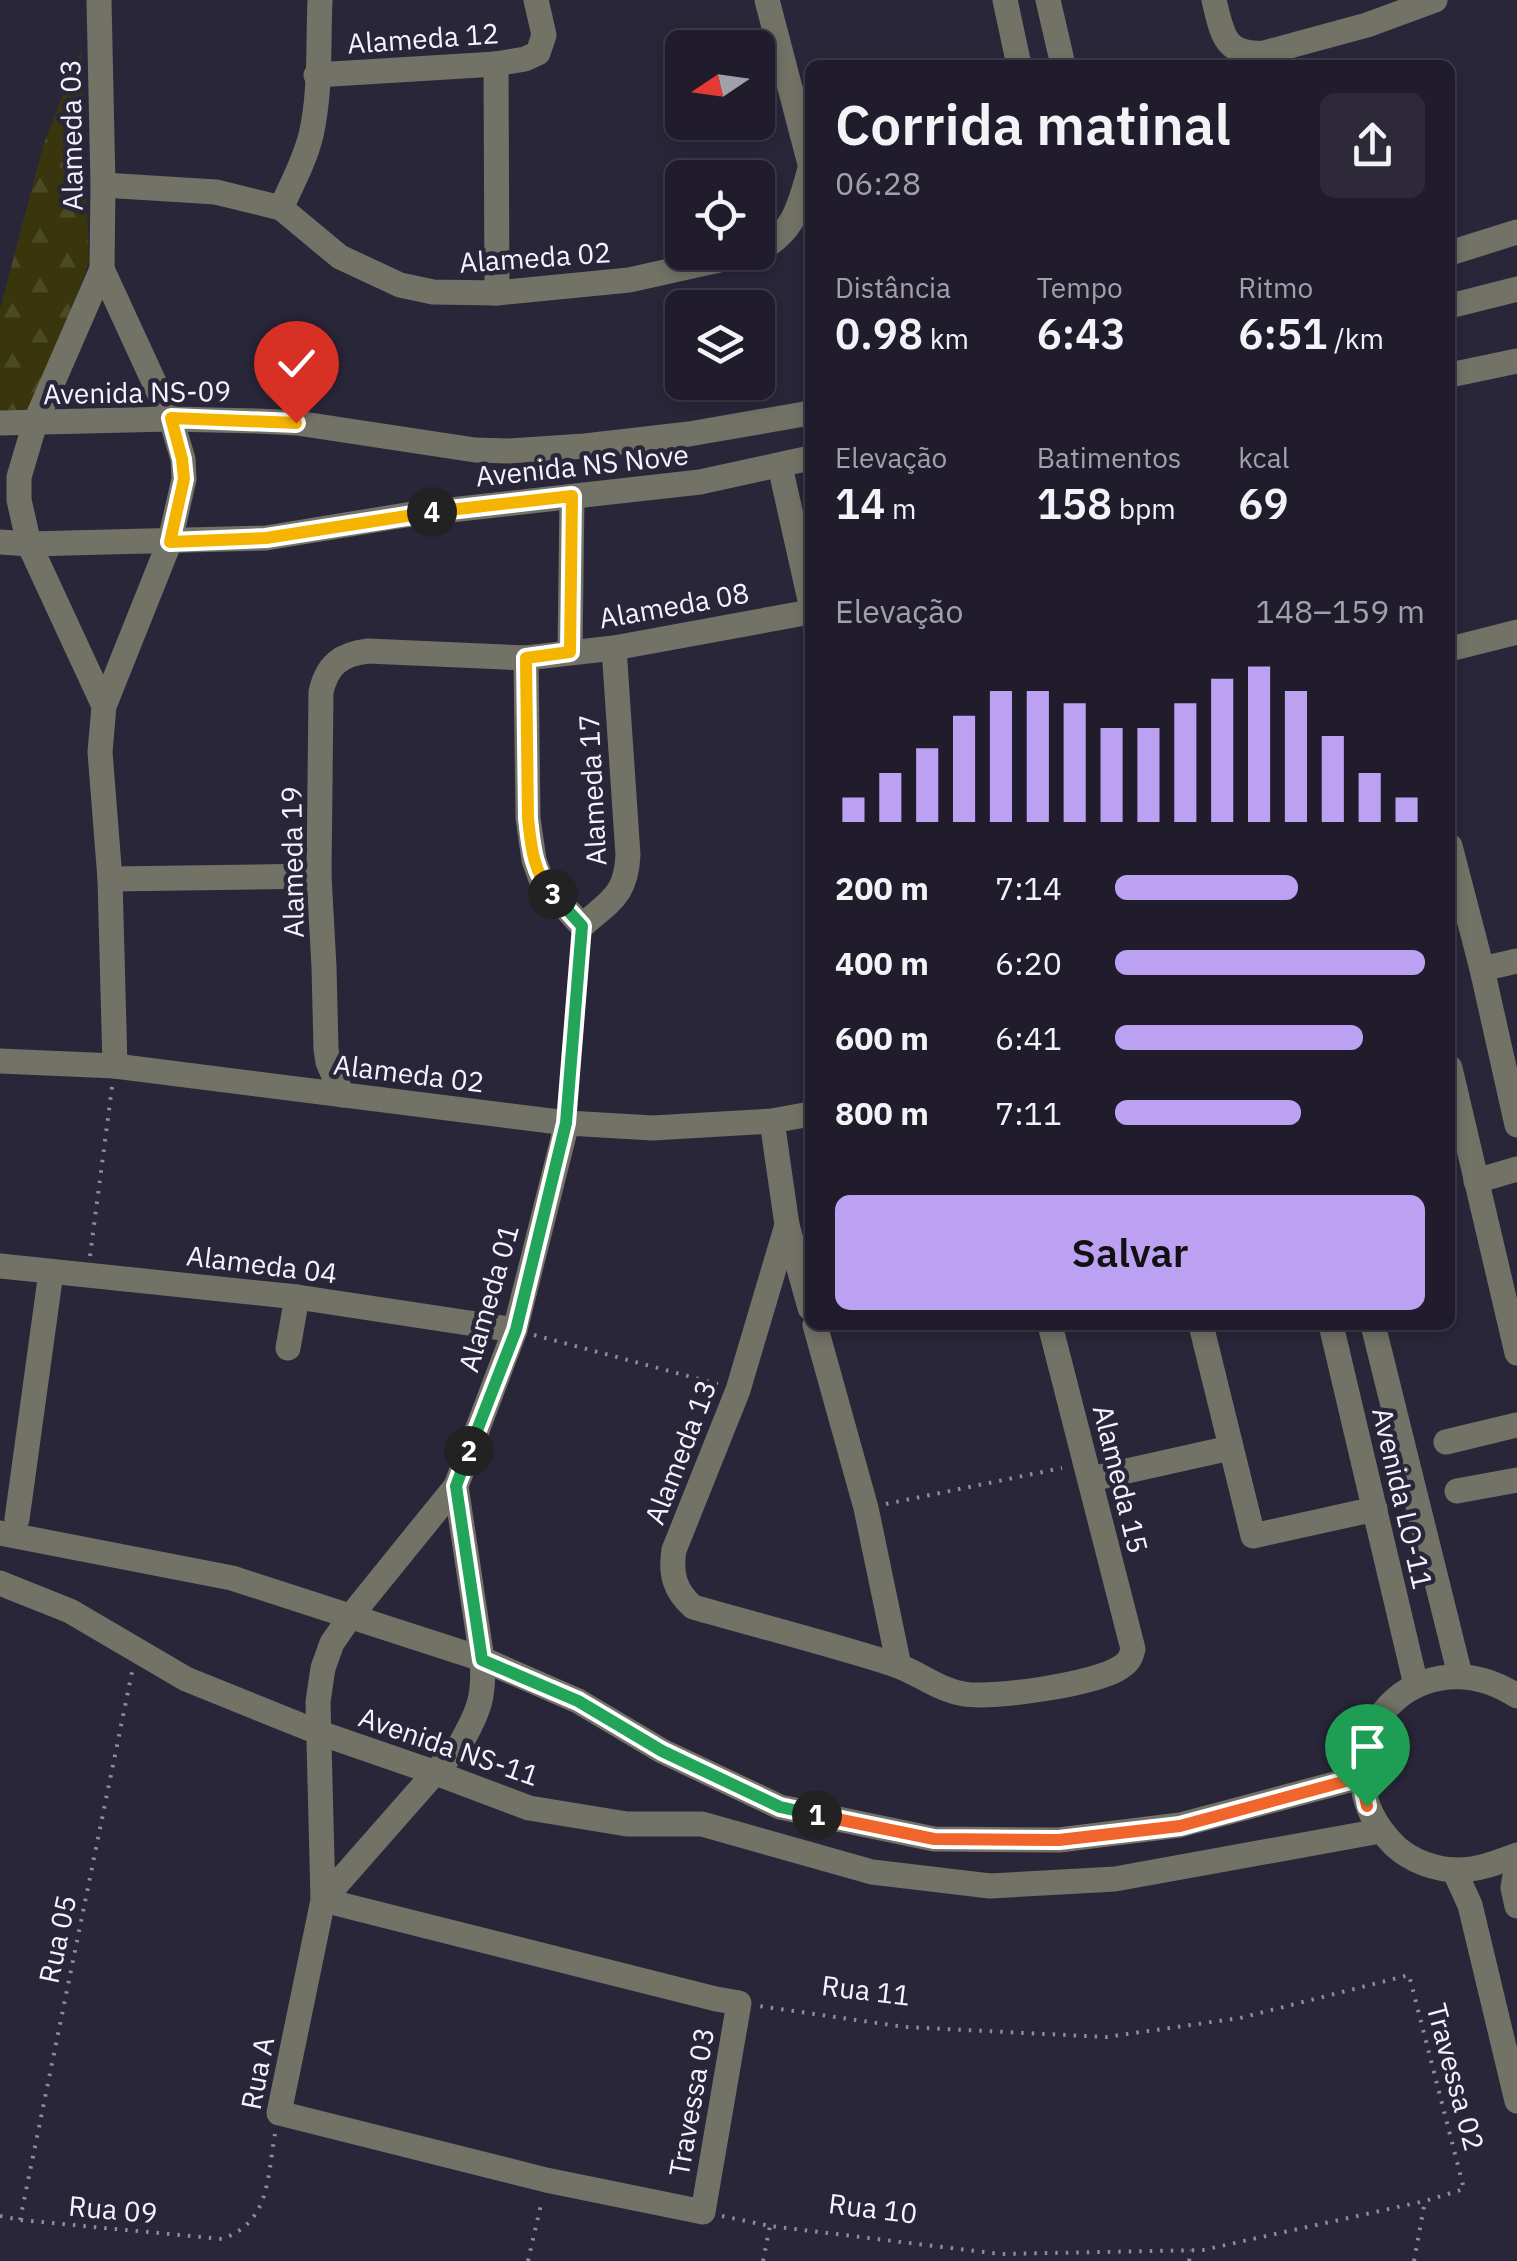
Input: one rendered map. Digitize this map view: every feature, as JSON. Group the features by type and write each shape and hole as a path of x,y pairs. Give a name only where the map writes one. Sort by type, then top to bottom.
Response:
{"street":[{"name":"Alameda 03","path":"98,0 102,269"},
{"name":"Alameda 12","path":"280,208 310,139 320,0"},
{"name":"Alameda 12","path":"316,76 525,60 538,53 544,35 536,0"},
{"name":"Alameda 02","path":"767,0 805,147"},
{"path":"1005,0 1018,60"},
{"path":"1048,0 1062,60"},
{"path":"1214,0 1228,43 1248,54 1367,25 1432,0"},
{"path":"496,64 497,293"},
{"name":"Alameda 02","path":"775,242 798,211 805,185"},
{"name":"Alameda 02","path":"103,186 216,192 280,208 340,257 400,285 433,292 497,293 628,280 674,270"},
{"path":"1455,251 1517,232"},
{"path":"102,269 171,418 184,479 170,542 104,706 100,752 110,879 115,1066"},
{"path":"102,269 35,423 19,477 19,500 29,544 104,706"},
{"path":"1455,305 1517,289"},
{"path":"1455,374 1517,361"},
{"name":"Avenida NS-09","path":"0,423 171,418 296,423 475,450 508,451 654,438 805,414"},
{"name":"Avenida NS Nove","path":"0,542 266,538 406,515 700,482 805,459"},
{"path":"780,466 805,578"},
{"path":"570,652 572,496"},
{"name":"Alameda 08","path":"368,650 526,658 614,648 805,613"},
{"path":"1455,649 1517,632"},
{"name":"Alameda 17","path":"526,658 528,818 534,860 542,882 582,926 620,892 627,871 614,648"},
{"name":"Alameda 19","path":"342,1095 326,1049 318,876 322,692 324,678 341,658 368,650"},
{"path":"1455,865 1517,1125"},
{"path":"110,879 318,876"},
{"path":"1482,969 1517,961"},
{"name":"Alameda 02","path":"0,1061 115,1066 566,1123 653,1128 772,1122 805,1115"},
{"path":"1455,1090 1517,1353"},
{"name":"Alameda 13","path":"772,1122 787,1225 805,1290"},
{"name":"Alameda 01","path":"456,1486 516,1330 566,1123"},
{"path":"1476,1181 1517,1169"},
{"name":"Alameda 13","path":"787,1225 738,1390 674,1550 672,1575 677,1589 694,1606 899,1666 948,1690 984,1696 1093,1680 1122,1667 1130,1660 1133,1649"},
{"name":"Alameda 04","path":"0,1266 297,1297 516,1330"},
{"path":"51,1272 8,1526 232,1578 482,1660 578,1701 662,1751 780,1807 934,1839 1059,1840 1180,1826 1361,1777"},
{"path":"288,1348 297,1297"},
{"path":"816,1330 866,1508 899,1666"},
{"name":"Alameda 15","path":"1051,1330 1133,1649"},
{"path":"1202,1330 1252,1536 1375,1509"},
{"name":"Avenida LO-11","path":"1332,1330 1416,1685"},
{"name":"Avenida LO-11","path":"1374,1330 1460,1675"},
{"path":"1446,1442 1517,1425"},
{"path":"1089,1471 1230,1448"},
{"path":"1457,1490 1517,1480"},
{"name":"Rua A","path":"279,2113 323,1900 318,1702 323,1668 332,1643 350,1616 456,1486"},
{"name":"Rua A","path":"323,1900 436,1773 476,1717 484,1686 482,1660 456,1486"},
{"name":"Avenida NS-11","path":"0,1583 70,1611 186,1679 320,1734 529,1808 627,1824 702,1824 872,1872 990,1886 1115,1878 1380,1831"},
{"path":"1517,1696 1482,1678 1460,1675 1416,1685 1392,1700 1374,1723 1364,1749 1361,1777 1367,1806 1380,1831 1414,1858 1454,1870 1478,1868 1517,1855"},
{"path":"1517,1863 1513,1888 1517,1906"},
{"path":"1454,1870 1470,1904 1517,2101"},
{"path":"323,1900 739,2003"},
{"name":"Travessa 03","path":"702,2212 739,2003"},
{"path":"279,2113 546,2180 702,2212"}],"path":[{"path":"566,1123 582,926"},
{"path":"88,1276 115,1066"},
{"path":"516,1330 738,1390"},
{"path":"866,1508 1089,1471"},
{"name":"Rua 05","path":"20,2220 134,1665"},
{"name":"Rua 11","path":"739,2003 905,2027 1106,2037 1240,2018 1408,1975"},
{"name":"Travessa 02","path":"1408,1975 1464,2189"},
{"name":"Rua A","path":"222,2239 242,2232 258,2215 279,2113"},
{"path":"528,2261 546,2180"},
{"name":"Rua 10","path":"702,2212 770,2226 1000,2254 1203,2250 1464,2189"},
{"path":"1414,2261 1425,2201"},
{"name":"Rua 09","path":"0,2216 222,2239"},
{"path":"763,2261 770,2226"},
{"path":"1188,2261 1190,2250"},
{"path":"978,2261 980,2252"}],"green space":[{"path":"81,50 89,263 33,409 0,411 0,309 44,143"}],"route":[{"path":"296,423 171,418 184,479 170,542 266,538 406,515 572,496 570,652 526,658 528,818 534,860 542,882 582,926 566,1123 516,1330 456,1486 482,1660 578,1701 662,1751 780,1807 934,1839 1059,1840 1180,1826 1361,1777 1367,1806"}]}
